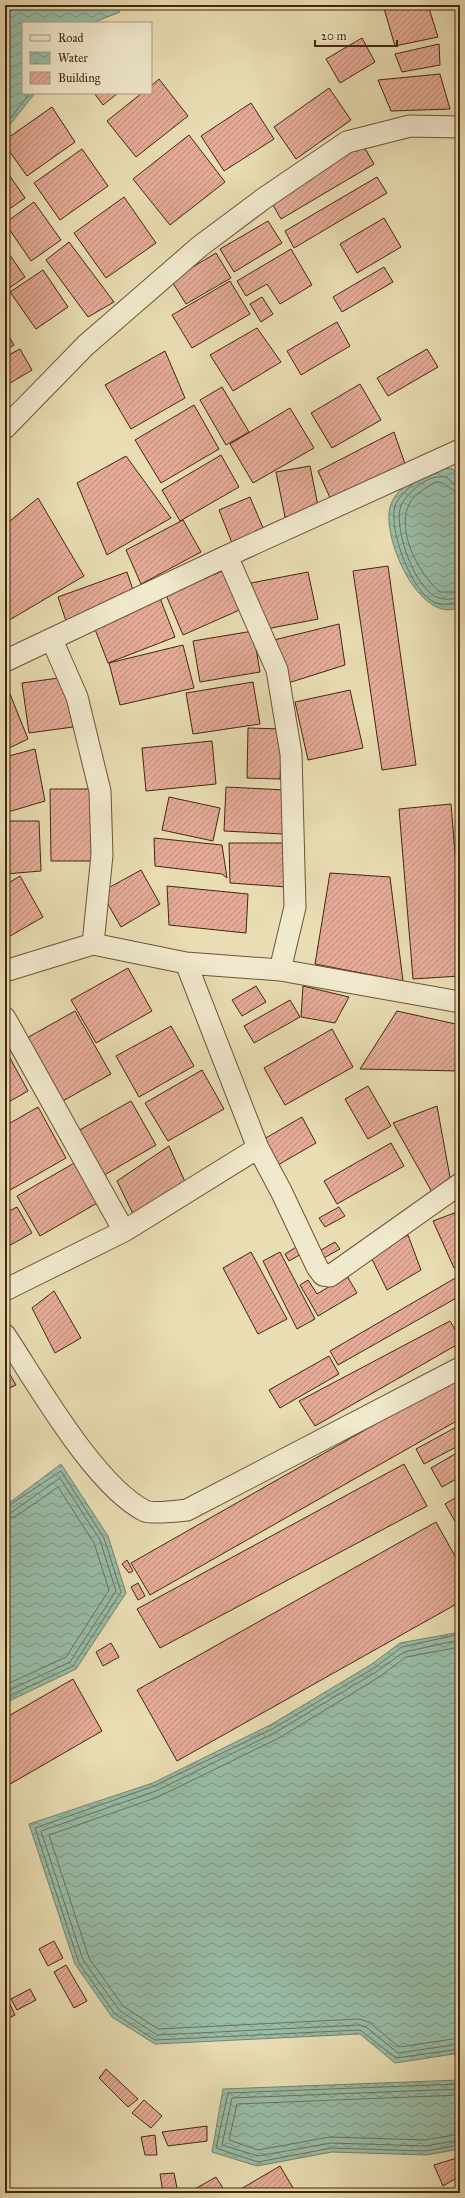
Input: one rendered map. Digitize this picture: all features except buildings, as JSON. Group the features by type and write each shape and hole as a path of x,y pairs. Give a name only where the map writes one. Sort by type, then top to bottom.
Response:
{"street":[{"path":"5,428 86,345 199,247 263,199 347,142 410,126 460,127"},
{"path":"5,661 227,556 460,450"},
{"path":"227,556 277,670 291,754 295,907 280,970"},
{"path":"52,640 78,697 100,791 102,855 93,944"},
{"path":"5,971 93,944 186,963 280,970 460,1002"},
{"path":"186,963 258,1148 281,1191 316,1267 323,1275 330,1276 459,1190"},
{"path":"5,1018 120,1233"},
{"path":"5,1290 120,1233 258,1148"},
{"path":"5,1336 72,1436 107,1481 146,1512 187,1510 460,1368"}],"water":[{"path":"5,5 114,5 120,12 95,22 22,22 22,94 34,94 5,131"},
{"path":"431,467 453,469 460,479 460,607 445,610 431,604 417,591 406,574 397,555 391,536 389,518 391,504 398,493 408,483"},
{"path":"61,1464 108,1536 126,1593 76,1669 5,1703 5,1506"},
{"path":"460,1630 460,2053 395,2063 360,2034 155,2044 112,2017 75,1964 29,1824 153,1783 272,1724 372,1664 400,1643 455,1633"},
{"path":"460,2080 460,2149 426,2155 332,2152 257,2166 212,2152 223,2089"}]}
